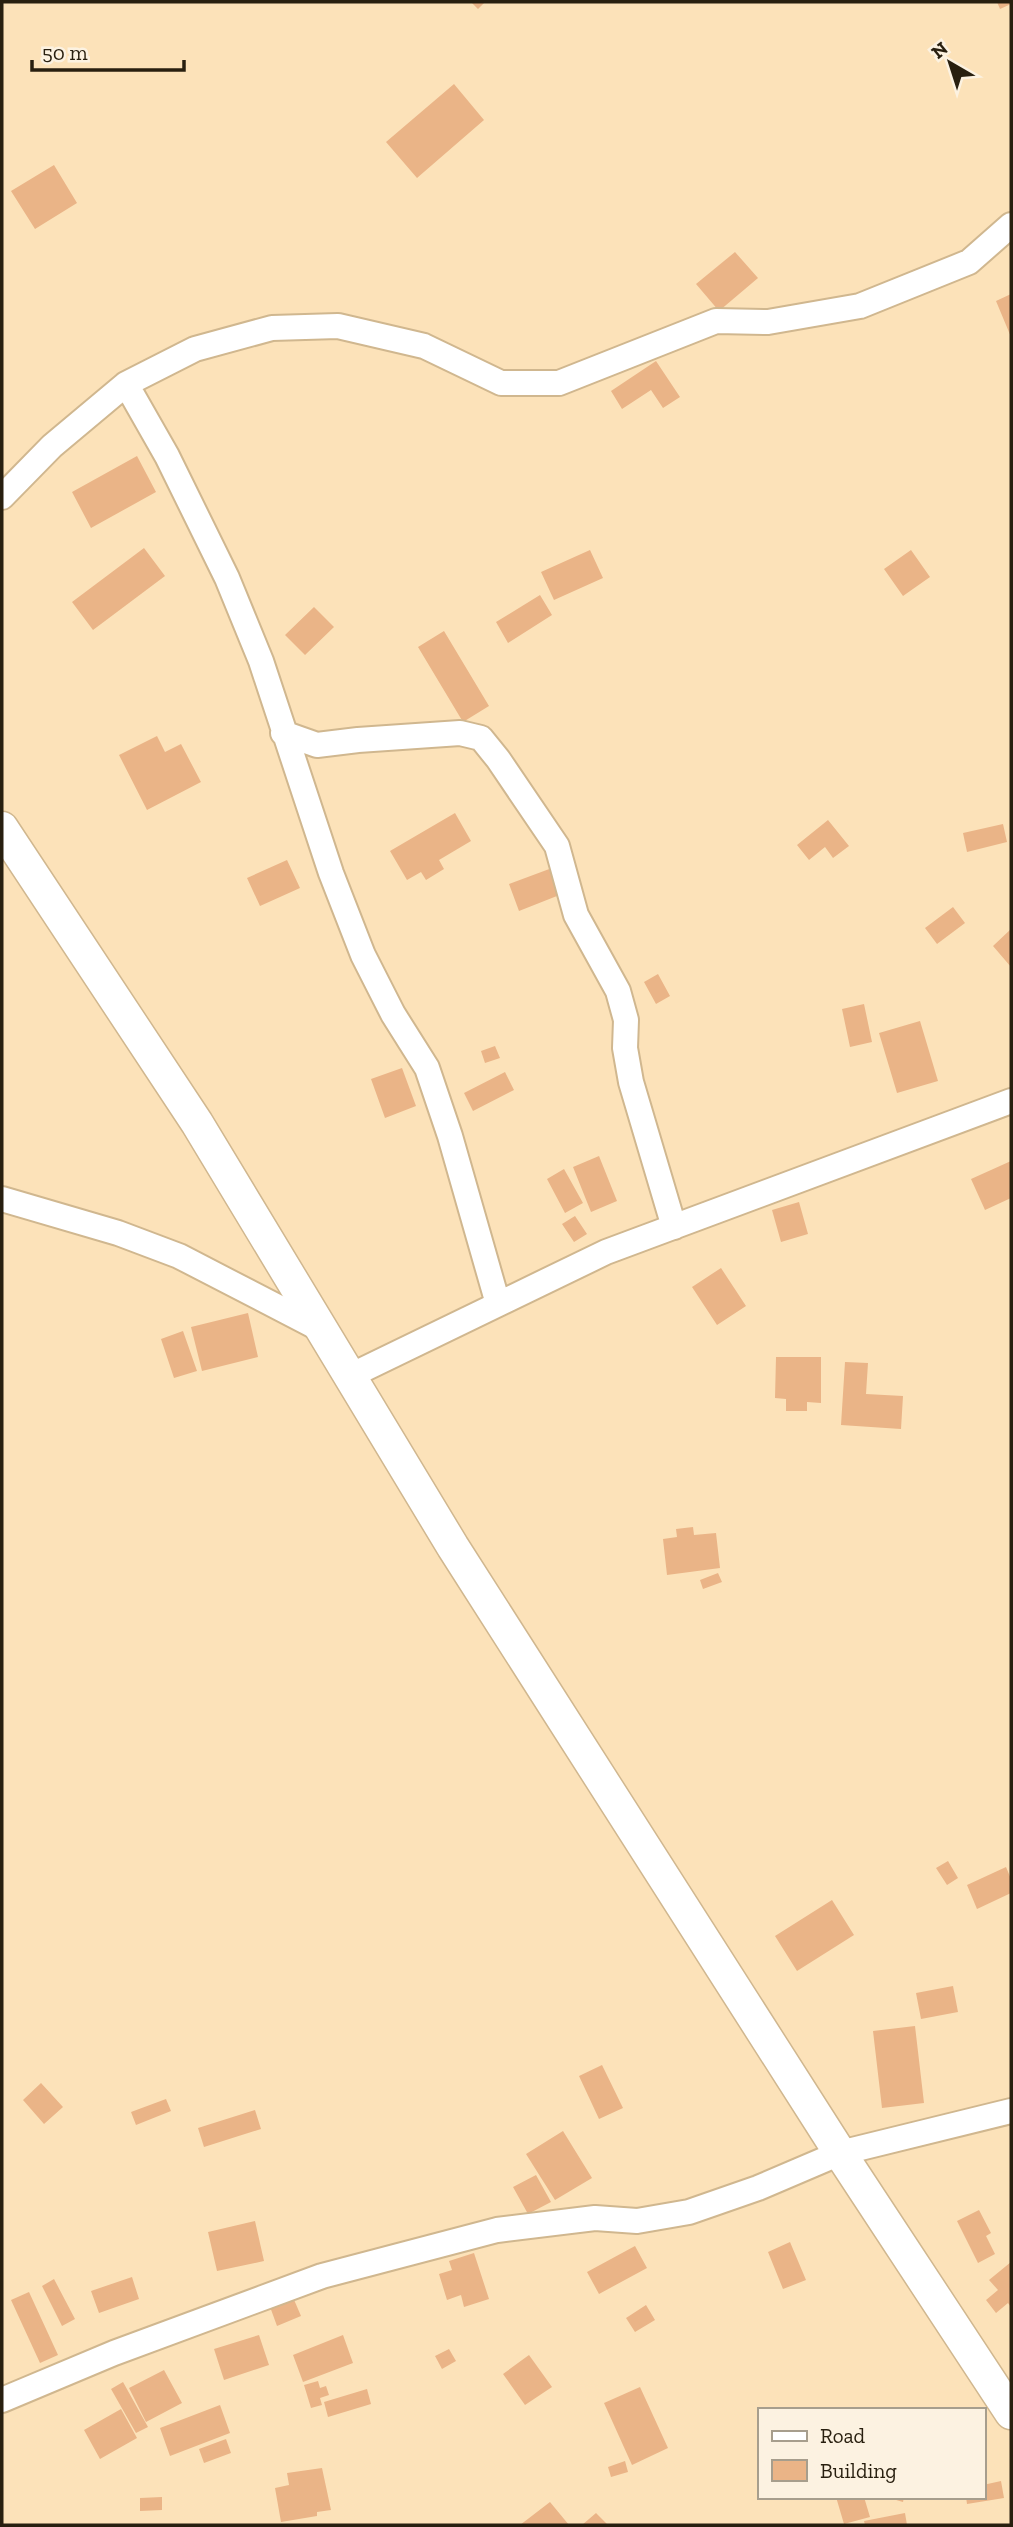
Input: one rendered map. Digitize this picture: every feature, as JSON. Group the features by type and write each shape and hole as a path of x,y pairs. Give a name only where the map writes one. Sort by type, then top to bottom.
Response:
{"main road":[{"path":"2,828 197,1123 453,1547 840,2153 1011,2413"}],"street":[{"path":"2,496 52,446 126,384 195,349 272,328 338,326 424,346 501,383 559,383 716,321 768,322 860,306 969,261 1011,225"},
{"path":"126,384 167,456 227,578 261,661 331,873 363,955 393,1014 427,1068 450,1136 498,1304"},
{"path":"283,733 317,745 460,733 481,738 498,759 557,846 576,915 618,991 626,1020 625,1048 631,1082 674,1227"},
{"path":"350,1376 606,1252 1011,1101"},
{"path":"2,1199 118,1233 179,1256 322,1330"},
{"path":"2,2400 114,2353 322,2276 497,2230 595,2218 637,2221 689,2212 758,2188 840,2153 1011,2111"}],"building":[{"path":"471,2 485,2 478,9"},
{"path":"997,2 1011,2 1011,4 1000,9"},
{"path":"454,84 484,120 417,178 386,142"},
{"path":"54,165 77,203 35,229 11,191"},
{"path":"735,252 758,278 719,311 696,284"},
{"path":"1011,294 1011,337 996,301"},
{"path":"656,361 680,397 663,408 651,390 622,409 611,391"},
{"path":"137,456 156,492 91,528 72,492"},
{"path":"144,548 165,576 93,630 72,602"},
{"path":"590,550 603,578 554,600 541,572"},
{"path":"911,550 930,577 903,596 884,569"},
{"path":"540,595 552,615 508,643 496,622"},
{"path":"314,607 334,627 305,655 285,635"},
{"path":"444,631 489,706 463,722 418,647"},
{"path":"157,736 165,752 181,744 201,782 147,810 119,755"},
{"path":"455,813 471,841 439,860 444,869 426,880 421,872 407,880 390,851"},
{"path":"828,820 849,846 833,858 825,847 809,860 797,845"},
{"path":"1003,824 1007,842 967,852 963,833"},
{"path":"287,860 300,888 260,906 247,878"},
{"path":"552,868 562,894 519,911 509,884"},
{"path":"953,907 965,923 937,944 925,928"},
{"path":"1011,929 1011,967 993,946"},
{"path":"658,974 670,996 656,1004 644,982"},
{"path":"864,1004 872,1042 850,1047 842,1009"},
{"path":"920,1021 938,1081 897,1093 879,1033"},
{"path":"495,1046 500,1058 485,1063 481,1051"},
{"path":"402,1068 416,1106 385,1118 371,1079"},
{"path":"505,1072 514,1090 473,1111 464,1093"},
{"path":"599,1156 617,1201 591,1212 573,1167"},
{"path":"1011,1161 1011,1198 985,1210 971,1179"},
{"path":"564,1169 583,1203 565,1213 547,1179"},
{"path":"799,1202 808,1234 781,1242 772,1210"},
{"path":"575,1216 587,1234 574,1242 562,1224"},
{"path":"721,1268 746,1306 717,1325 692,1287"},
{"path":"248,1313 258,1357 202,1371 191,1327"},
{"path":"183,1331 197,1371 174,1378 161,1339"},
{"path":"776,1357 821,1357 821,1403 807,1402 807,1411 786,1411 786,1399 775,1398"},
{"path":"845,1362 868,1363 866,1394 903,1396 901,1429 841,1425"},
{"path":"693,1527 694,1535 716,1533 720,1568 667,1575 663,1539 677,1537 676,1529"},
{"path":"718,1573 722,1582 703,1589 700,1580"},
{"path":"948,1861 958,1878 947,1885 936,1868"},
{"path":"1006,1867 1011,1879 1011,1893 977,1909 967,1885"},
{"path":"832,1900 854,1935 797,1971 775,1936"},
{"path":"953,1986 958,2012 921,2019 916,1993"},
{"path":"915,2026 924,2103 882,2108 873,2031"},
{"path":"602,2065 623,2108 599,2119 579,2076"},
{"path":"41,2083 63,2107 44,2124 23,2100"},
{"path":"166,2099 171,2111 136,2125 131,2112"},
{"path":"255,2110 261,2129 204,2147 198,2128"},
{"path":"563,2131 592,2178 555,2200 526,2154"},
{"path":"536,2175 551,2202 528,2214 513,2187"},
{"path":"979,2210 991,2233 986,2236 995,2254 978,2263 957,2221"},
{"path":"255,2221 264,2261 217,2271 208,2232"},
{"path":"790,2242 806,2280 783,2289 768,2252"},
{"path":"635,2246 647,2268 599,2294 587,2272"},
{"path":"474,2253 489,2299 464,2307 461,2295 447,2300 439,2274 452,2270 449,2261"},
{"path":"1011,2262 1011,2307 1008,2303 996,2313 986,2300 998,2290 989,2280"},
{"path":"132,2277 139,2299 99,2313 91,2291"},
{"path":"54,2279 75,2319 62,2326 42,2286"},
{"path":"29,2292 58,2355 40,2363 11,2300"},
{"path":"292,2295 301,2316 277,2326 269,2304"},
{"path":"646,2305 655,2320 635,2332 626,2318"},
{"path":"259,2335 269,2365 224,2380 214,2349"},
{"path":"343,2335 353,2363 303,2382 293,2355"},
{"path":"449,2349 456,2361 442,2369 435,2356"},
{"path":"529,2355 552,2387 525,2405 503,2374"},
{"path":"164,2370 182,2403 146,2422 129,2388"},
{"path":"318,2381 320,2388 326,2386 329,2395 320,2398 322,2405 311,2408 304,2385"},
{"path":"123,2382 148,2427 136,2433 111,2389"},
{"path":"640,2387 668,2448 632,2465 604,2403"},
{"path":"367,2389 371,2404 328,2417 324,2402"},
{"path":"220,2405 230,2433 170,2456 160,2428"},
{"path":"121,2409 137,2438 100,2459 84,2430"},
{"path":"226,2439 231,2453 204,2463 199,2449"},
{"path":"625,2461 628,2472 611,2477 608,2467"},
{"path":"322,2468 331,2510 317,2512 317,2516 281,2522 275,2488 289,2485 287,2473"},
{"path":"1001,2481 1004,2498 967,2504 966,2499 985,2499 985,2485"},
{"path":"162,2497 162,2510 140,2511 140,2498"},
{"path":"837,2499 865,2499 870,2517 844,2524"},
{"path":"550,2502 569,2525 520,2525"},
{"path":"596,2513 608,2525 582,2525"},
{"path":"905,2513 907,2525 865,2525 864,2521"}]}
